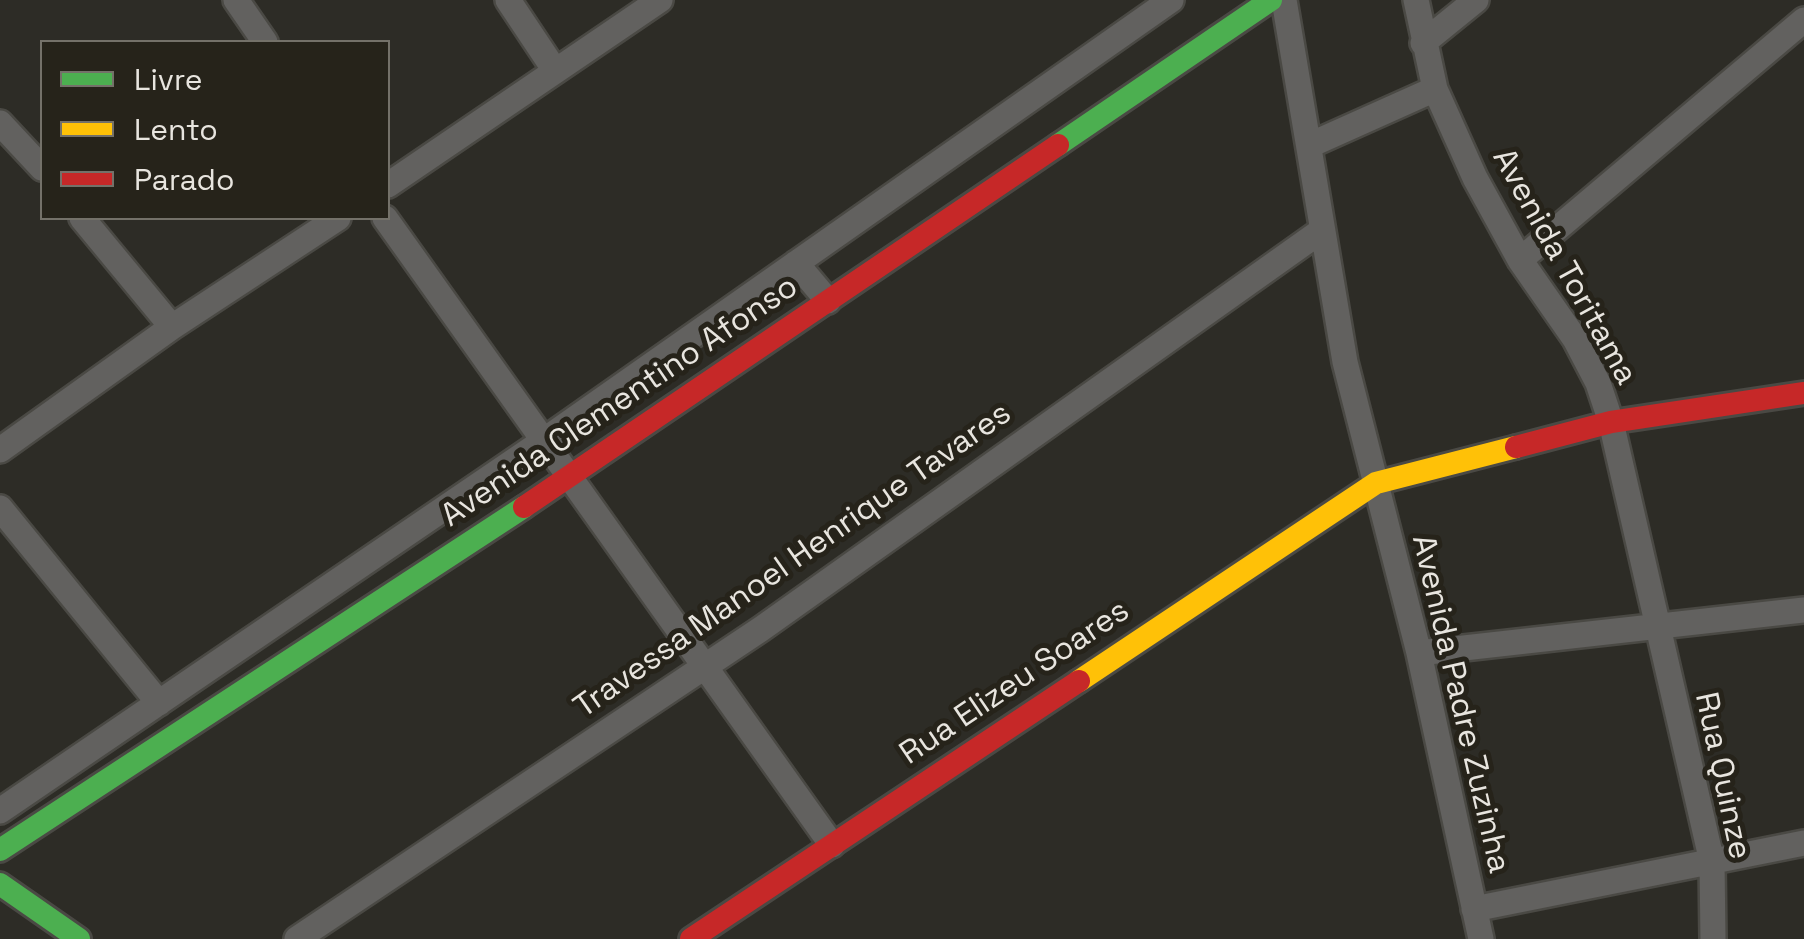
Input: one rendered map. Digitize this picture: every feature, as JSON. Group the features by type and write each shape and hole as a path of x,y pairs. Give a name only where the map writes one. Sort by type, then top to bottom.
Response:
{"street":[{"path":"236,0 264,40"},
{"path":"508,0 554,69"},
{"path":"390,184 660,0"},
{"name":"Avenida Clementino Afonso","path":"0,811 543,441 1171,0"},
{"name":"Avenida Clementino Afonso","path":"0,850 568,478 1271,0"},
{"path":"1284,0 1345,362 1376,483"},
{"name":"Avenida Toritama","path":"1416,0 1435,89 1474,178 1520,260 1575,339 1598,383 1656,628"},
{"path":"1423,43 1476,0"},
{"path":"1520,260 1804,20"},
{"path":"1310,145 1435,89"},
{"path":"0,123 40,166"},
{"path":"84,220 172,328"},
{"path":"0,450 172,328 335,220"},
{"path":"386,220 702,669 832,845"},
{"name":"Travessa Manoel Henrique Tavares","path":"297,939 528,780 702,669 1321,231"},
{"path":"796,263 828,301"},
{"name":"Rua Elizeu Soares","path":"691,939 1376,483 1610,422 1804,393"},
{"name":"Avenida Padre Zuzinha","path":"1376,483 1419,652 1482,939"},
{"path":"0,508 159,703"},
{"path":"1419,652 1804,610"},
{"name":"Rua Quinze","path":"1656,628 1712,862 1712,939"},
{"path":"1474,909 1804,843"},
{"path":"0,884 79,939"}],"traffic: fast":[{"path":"1058,145 1271,0"},
{"path":"0,850 524,507"},
{"path":"0,884 79,939"}],"traffic: slow":[{"path":"1079,681 1376,483 1516,447"}],"traffic: jam":[{"path":"524,507 1058,145"},
{"path":"1516,447 1611,422 1804,393"},
{"path":"691,939 1079,681"}]}
